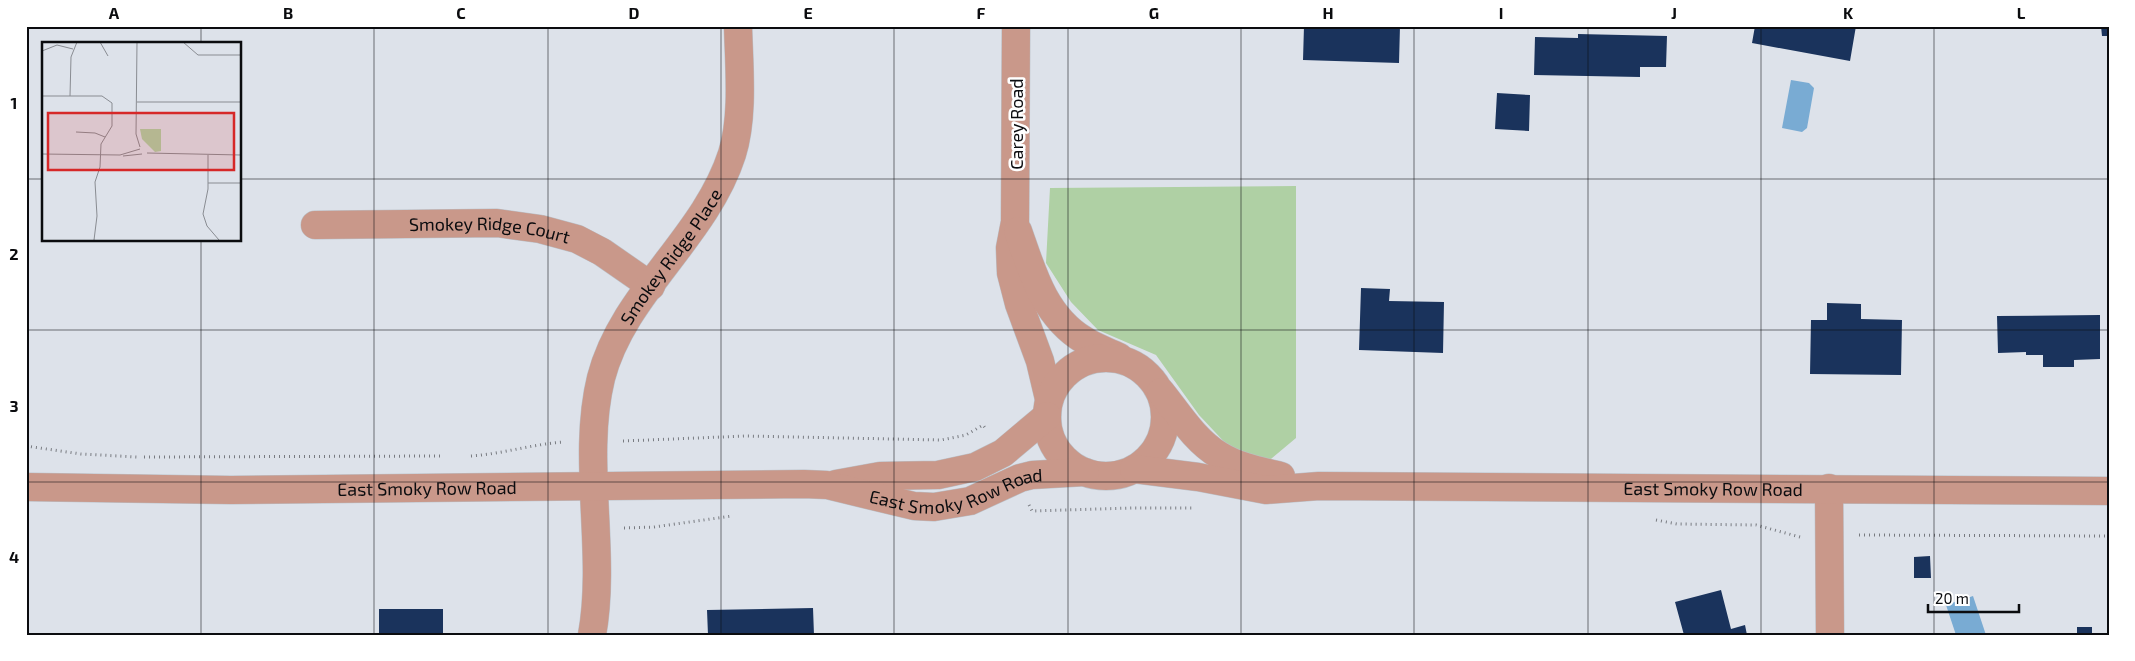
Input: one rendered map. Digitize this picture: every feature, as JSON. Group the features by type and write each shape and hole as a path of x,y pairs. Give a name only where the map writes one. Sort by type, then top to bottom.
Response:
{"street":[{"name":"Smokey Ridge Place","path":"592,635 596,584 594,486 596,406 603,371 624,325 688,235 718,187 732,153 738,103 738,26"},
{"name":"Carey Road","path":"1016,26 1015,222 1010,248 1011,273 1019,304 1040,362 1048,408"},
{"name":"Carey Road","path":"1015,222 1038,288 1052,311 1067,328 1085,341 1130,362"},
{"name":"Smokey Ridge Court","path":"315,225 497,223 540,229 577,239 602,252 651,286"},
{"path":"1097,358 1114,358 1130,362 1150,377 1158,388 1164,402 1166,418 1163,433 1157,448 1147,460 1134,469 1123,474 1110,476 1085,472 1072,466 1053,444 1048,431 1048,408 1056,384 1067,372 1081,363 1097,358"},
{"name":"East Smoky Row Road","path":"1158,388 1199,438 1217,454 1246,467 1319,486"},
{"name":"East Smoky Row Road","path":"26,487 231,490 827,485 880,476 938,475 975,467 1003,453 1048,408"},
{"name":"East Smoky Row Road","path":"1134,469 1198,477 1266,490 1319,486 2109,491"},
{"name":"East Smoky Row Road","path":"827,485 896,503 934,507 970,501 1020,478 1032,475 1085,472"},
{"path":"1828,488 1830,635"}],"path":[{"path":"627,440 746,436 942,440 966,435"},
{"path":"470,456 495,454 561,442"},
{"path":"26,446 81,454 137,457 441,456"},
{"path":"1855,535 2109,536"}],"green space":[{"path":"1296,186 1296,438 1266,463 1229,447 1199,415 1156,355 1098,330 1071,302 1046,263 1050,188"}],"water":[{"path":"1791,80 1809,83 1814,88 1807,128 1802,132 1782,128"},
{"path":"1973,596 1986,635 1956,635 1946,605"}],"building":[{"path":"1304,26 1400,26 1399,63 1303,60"},
{"path":"1755,26 1856,26 1850,61 1752,43"},
{"path":"2101,26 2109,26 2109,36 2102,36"},
{"path":"1578,34 1667,36 1666,67 1640,67 1640,77 1534,75 1535,37 1578,38"},
{"path":"1497,93 1530,95 1529,131 1495,129"},
{"path":"1361,288 1390,289 1389,301 1444,302 1443,353 1359,350"},
{"path":"1827,303 1861,304 1861,319 1902,320 1901,375 1810,374 1811,320 1827,320"},
{"path":"2100,315 2100,359 2074,360 2074,367 2043,367 2043,355 2026,355 2026,352 1998,353 1997,316"},
{"path":"1930,556 1931,578 1914,578 1914,557"},
{"path":"1721,590 1731,629 1745,625 1747,635 1684,635 1675,602"},
{"path":"813,608 814,635 708,635 707,610"},
{"path":"379,609 443,609 443,635 379,635"},
{"path":"2077,627 2092,627 2092,635 2077,635"}]}
